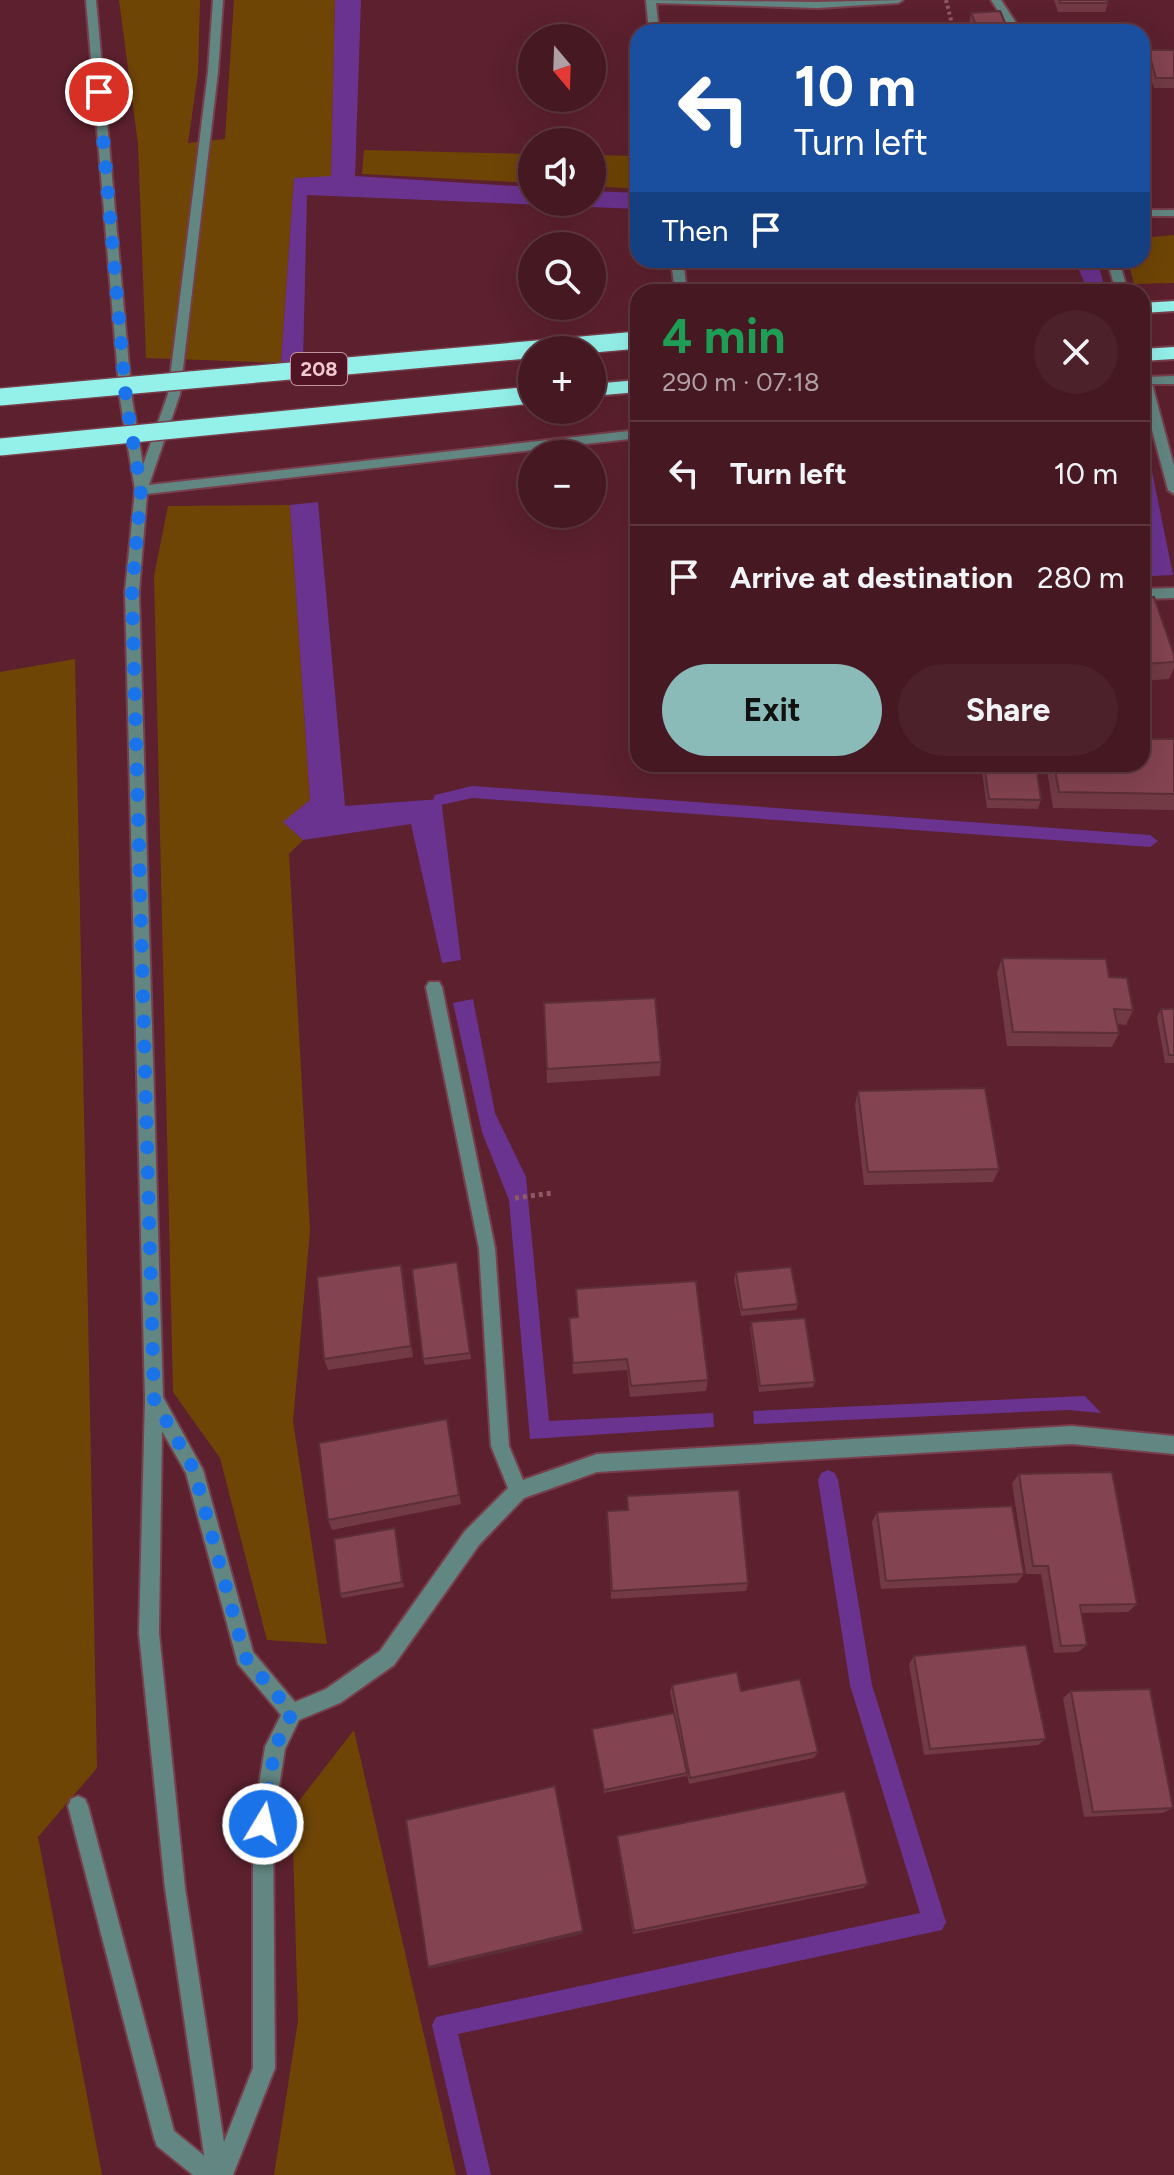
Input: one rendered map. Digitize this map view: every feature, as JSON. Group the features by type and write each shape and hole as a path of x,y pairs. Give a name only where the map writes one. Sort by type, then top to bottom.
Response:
{"highway":[{"path":"1150,308 1174,306"},
{"name":"208","path":"0,397 630,341"},
{"path":"1150,354 1174,353"},
{"path":"606,389 630,387"},
{"name":"208","path":"0,447 518,396"}],"street":[{"path":"91,0 126,399 141,490"},
{"path":"218,0 213,72 174,394 141,490 132,592 154,1399 149,1633 175,1888 220,2175"},
{"path":"653,24 651,1 817,5 898,0"},
{"path":"996,0 1012,24"},
{"path":"1150,213 1174,213"},
{"path":"1150,378 1174,380"},
{"path":"1150,403 1174,490"},
{"path":"141,490 630,435"},
{"path":"1150,594 1174,593"},
{"path":"434,987 487,1248 500,1446 518,1491"},
{"path":"154,1399 194,1470 245,1657 292,1713"},
{"path":"220,2175 264,2068 263,1824 275,1747 292,1713 333,1696 387,1658 472,1538 518,1491 597,1463 1072,1435 1174,1445"},
{"path":"78,1806 165,2138 210,2175"}],"path":[{"path":"946,0 952,24"}],"shaded area":[{"path":"119,0 200,0 198,73 188,143 225,139 234,0 335,0 331,177 294,178 281,363 146,358 138,144"},
{"path":"335,0 361,0 355,176 518,186 518,204 307,195 303,361 281,363 294,178 331,176"},
{"path":"364,150 518,154 518,182 362,174"},
{"path":"606,155 630,156 630,188 606,187"},
{"path":"606,192 630,193 630,209 606,208"},
{"path":"1174,235 1174,283 1134,284 1130,268 1150,268 1150,237"},
{"path":"1078,268 1099,268 1104,284 1085,284"},
{"path":"1150,461 1173,575 1151,576 1150,570"},
{"path":"318,502 345,806 441,799 461,960 442,963 411,824 303,840 283,822 310,800 290,505"},
{"path":"290,505 310,800 284,822 303,840 289,854 310,1231 293,1421 327,1644 267,1640 220,1458 173,1392 154,576 168,506"},
{"path":"75,659 97,1768 38,1837 102,2175 0,2175 0,672"},
{"path":"473,999 495,1113 526,1177 549,1421 713,1413 714,1427 530,1439 509,1200 482,1132 453,1003"},
{"path":"1085,1396 1101,1413 1068,1410 754,1424 753,1411"},
{"path":"354,1730 456,2175 274,2175 298,2021 292,1810"}],"building":[{"path":"1059,0 1107,0 1108,3 1060,3"},
{"path":"1000,11 1006,24 976,24 971,13"},
{"path":"1150,50 1174,50 1174,78 1156,78"},
{"path":"1150,597 1154,597 1174,662 1150,664"},
{"path":"1150,739 1174,739 1174,794 1059,792 1055,772 1150,772"},
{"path":"985,772 1037,772 1041,800 989,799"},
{"path":"1002,958 1106,959 1109,977 1127,978 1133,1010 1114,1009 1119,1033 1013,1032"},
{"path":"655,998 661,1062 547,1069 544,1003"},
{"path":"1161,1009 1174,1009 1174,1055 1169,1055"},
{"path":"985,1088 999,1169 868,1172 858,1091"},
{"path":"457,1262 470,1353 423,1359 412,1269"},
{"path":"401,1265 411,1346 324,1359 317,1277"},
{"path":"791,1267 798,1304 742,1310 736,1272"},
{"path":"696,1281 708,1380 631,1386 627,1359 573,1363 569,1318 578,1317 576,1289"},
{"path":"805,1318 815,1382 760,1386 751,1322"},
{"path":"447,1419 459,1495 328,1520 319,1443"},
{"path":"1112,1472 1137,1604 1080,1605 1087,1645 1061,1646 1048,1566 1033,1566 1019,1474"},
{"path":"739,1490 748,1583 612,1591 607,1511 628,1510 627,1496"},
{"path":"1012,1506 1024,1574 886,1581 877,1512"},
{"path":"395,1528 402,1582 340,1594 334,1539"},
{"path":"1026,1645 1046,1739 930,1749 914,1656"},
{"path":"737,1672 741,1691 800,1679 818,1752 690,1778 672,1685"},
{"path":"1150,1689 1173,1808 1093,1812 1071,1691"},
{"path":"674,1713 687,1773 604,1790 592,1729"},
{"path":"555,1786 583,1931 428,1967 406,1820"},
{"path":"845,1791 868,1884 634,1931 617,1836"}],"waterway":[{"path":"441,799 472,792 1150,841"},
{"path":"479,2175 444,2025 934,1922 861,1685 828,1480"}],"route":[{"path":"99,92 126,399 141,490 132,592 154,1399 194,1470 245,1657 292,1713 275,1747 263,1824"}]}
